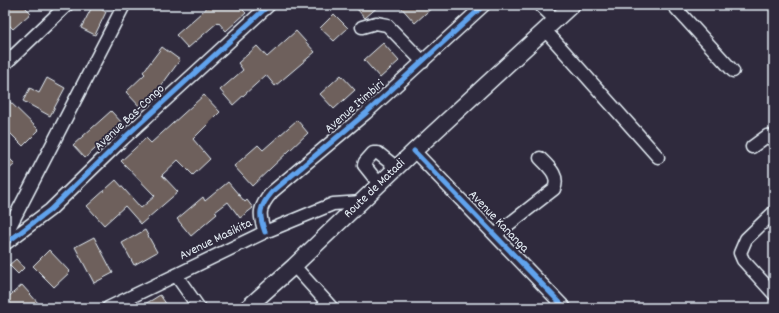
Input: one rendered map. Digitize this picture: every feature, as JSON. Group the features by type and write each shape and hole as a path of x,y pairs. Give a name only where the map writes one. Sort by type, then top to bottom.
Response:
{"main road":[{"name":"Route de Matadi","path":"247,308 294,266 414,151 572,5"}],"street":[{"path":"5,64 67,5"},
{"path":"5,236 124,5"},
{"name":"Avenue Bas-Congo","path":"5,244 50,210 123,139 269,5"},
{"name":"Avenue Itimbiri","path":"265,232 260,219 261,210 272,192 423,62 484,5"},
{"path":"540,5 556,20"},
{"path":"674,5 733,71"},
{"path":"362,27 376,23 387,25 423,62"},
{"path":"545,30 658,157"},
{"path":"752,148 767,136 774,141"},
{"name":"Avenue Kananga","path":"414,151 495,235 559,306"},
{"path":"380,185 364,165 373,153 378,153 397,168"},
{"path":"495,235 554,189 557,183 555,176 540,158"},
{"name":"Avenue Masikita","path":"108,308 265,232 333,204 362,202"},
{"path":"774,212 746,239 740,253 743,260 774,294"},
{"path":"294,266 332,308"},
{"path":"176,275 199,308"}],"building":[{"path":"5,5 23,5 31,13 13,29 5,21"},
{"path":"93,5 106,12 95,35 81,28"},
{"path":"210,5 248,5 243,10 246,13 226,31 218,22 188,48 176,35"},
{"path":"361,5 380,5 365,18 357,9"},
{"path":"399,5 435,5 415,23"},
{"path":"334,14 348,28 334,41 320,28"},
{"path":"296,31 315,52 275,86 266,75 233,105 220,90 243,70 238,63 257,46 267,57"},
{"path":"383,43 399,61 380,78 364,60"},
{"path":"162,47 180,60 156,93 157,95 142,109 126,92 145,74 143,72"},
{"path":"341,75 355,90 334,109 320,94"},
{"path":"47,78 65,88 50,116 23,101 30,88 39,93"},
{"path":"204,95 220,112 193,139 210,159 193,175 178,160 162,175 178,192 141,224 125,206 104,225 87,206 116,180 141,208 155,196 121,161 146,138 151,143"},
{"path":"5,97 39,130 23,146 5,128"},
{"path":"111,111 123,124 85,158 73,145"},
{"path":"297,120 308,133 252,186 234,166 258,145 263,150"},
{"path":"5,154 15,164 5,173"},
{"path":"228,182 245,202 247,200 253,208 240,218 228,202 215,212 217,214 191,236 177,219 203,197 205,201"},
{"path":"145,230 157,252 134,265 122,243"},
{"path":"94,237 113,273 94,283 75,247"},
{"path":"49,250 70,272 54,287 33,266"},
{"path":"16,259 24,268 18,274 9,265"},
{"path":"22,285 39,304 34,308 5,308 5,300"},
{"path":"160,295 169,308 137,308 152,300"}],"cycle path":[{"path":"5,244 50,210 123,139 269,5"},
{"path":"265,232 261,220 261,211 264,202 272,192 366,113 484,5"},
{"path":"414,151 565,308"}]}
